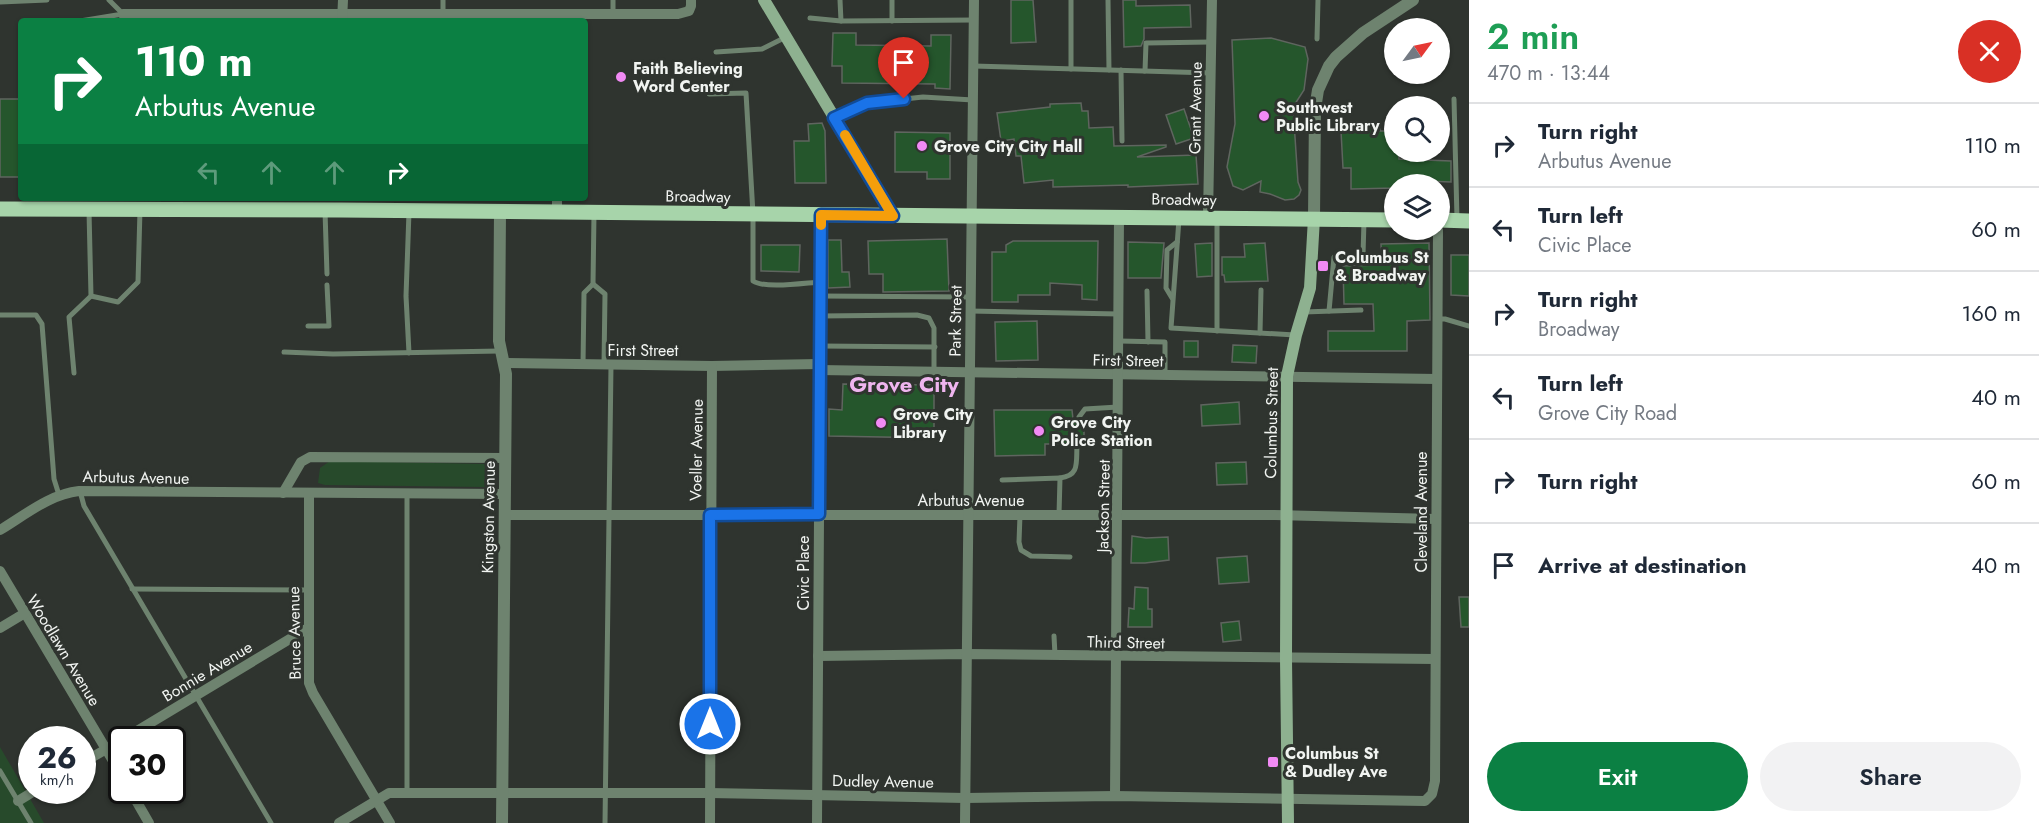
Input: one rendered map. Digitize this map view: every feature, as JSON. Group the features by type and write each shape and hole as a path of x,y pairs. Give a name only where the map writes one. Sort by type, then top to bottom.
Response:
{"main road":[{"path":"764,0 893,216"},
{"name":"Broadway","path":"0,209 81,206 140,209 174,204 325,210 341,204 409,210 500,212 557,205 594,212 1384,220"},
{"name":"Columbus Street","path":"1288,823 1287,376 1310,288 1314,218"}],"street":[{"path":"342,17 343,0"},
{"path":"125,17 342,17 443,13 556,17 684,14 691,6 691,0"},
{"name":"Park Street","path":"966,823 974,0"},
{"name":"Grant Avenue","path":"1212,0 1212,217"},
{"name":"Columbus Street","path":"1314,218 1315,109 1318,90 1331,63 1352,42 1413,0"},
{"name":"Kingston Avenue","path":"500,212 502,357 506,374 502,823"},
{"name":"Civic Place","path":"816,823 821,215"},
{"name":"Jackson Street","path":"1115,796 1119,217"},
{"name":"Cleveland Avenue","path":"1432,794 1435,781 1438,240"},
{"name":"First Street","path":"502,357 583,365 819,367 970,373 1437,379"},
{"name":"Voeller Avenue","path":"710,823 712,366"},
{"path":"282,493 301,462 310,457 506,458"},
{"name":"Arbutus Avenue","path":"0,530 59,495 80,491 505,494"},
{"name":"Bruce Avenue","path":"309,493 309,683 390,823"},
{"name":"Arbutus Avenue","path":"505,515 968,514 1436,519"},
{"name":"Woodlawn Avenue","path":"0,570 108,752"},
{"path":"0,628 25,613"},
{"name":"Bonnie Avenue","path":"145,726 308,628"},
{"name":"Third Street","path":"818,656 967,654 1435,659"},
{"name":"Bonnie Avenue","path":"96,755 106,749"},
{"name":"Dudley Avenue","path":"339,823 389,793 710,793 966,798 1115,796 1420,802 1430,799 1432,794"},
{"path":"138,804 150,823"}],"lane":[{"path":"0,2 47,0"},
{"path":"109,0 125,17"},
{"path":"443,0 443,13"},
{"path":"613,0 613,14"},
{"path":"840,0 841,21"},
{"path":"892,0 892,21"},
{"path":"1071,0 1071,69"},
{"path":"1108,0 1109,70"},
{"path":"1317,39 1318,0"},
{"path":"810,18 841,21 974,20"},
{"path":"716,52 762,49 786,37"},
{"path":"1145,71 1146,43 1211,42"},
{"path":"973,66 1211,73"},
{"path":"1121,70 1122,141"},
{"path":"709,94 746,93 753,214 753,281 757,284 820,282"},
{"path":"834,118 867,103 923,97 973,100"},
{"path":"1454,99 1463,220"},
{"path":"81,206 92,296"},
{"path":"92,296 118,302 138,282 140,209"},
{"path":"325,210 327,274"},
{"path":"409,210 406,296 409,353"},
{"path":"583,365 584,293 593,284 594,212"},
{"path":"1165,375 1165,342 1171,328 1179,217"},
{"path":"1212,217 1217,331"},
{"path":"1329,311 1334,257 1363,255 1364,219"},
{"path":"1173,299 1166,288 1167,250 1177,242"},
{"path":"593,284 605,294 607,365 605,823"},
{"path":"308,326 329,326 327,285"},
{"path":"1260,333 1261,290"},
{"path":"1148,291 1148,342"},
{"path":"74,374 69,317 92,296"},
{"path":"820,296 971,297"},
{"path":"1304,312 1361,310"},
{"path":"970,311 1119,314"},
{"path":"0,315 36,315 42,324 54,480 59,495"},
{"path":"820,316 917,315 929,318 934,328 934,372"},
{"path":"1437,319 1469,326"},
{"path":"1171,328 1296,335"},
{"path":"1119,341 1165,342"},
{"path":"819,346 935,347"},
{"path":"284,352 409,353 502,357"},
{"path":"1079,417 1085,409 1118,407"},
{"path":"1002,480 1070,477 1074,473 1077,445"},
{"path":"1059,515 1060,478"},
{"path":"80,491 84,506 271,823"},
{"path":"406,793 407,494"},
{"path":"1020,515 1021,550 1031,556 1070,557"},
{"path":"132,589 308,590"},
{"path":"1054,636 1055,656"},
{"path":"0,771 18,801"},
{"path":"20,804 31,823"}],"green space":[{"path":"330,461 486,464 487,487 325,485 318,483 320,468"},
{"path":"0,747 18,778 18,804 33,804 44,823 0,823"}],"building":[{"path":"1011,0 1033,0 1036,42 1011,43"},
{"path":"1123,0 1136,0 1136,6 1190,5 1191,27 1144,28 1144,39 1141,46 1124,47"},
{"path":"833,33 856,33 856,45 931,46 931,35 951,35 950,89 935,88 935,84 842,83 842,66 832,66"},
{"name":"Southwest Public Library","path":"1271,38 1305,47 1308,59 1304,90 1293,107 1298,182 1301,190 1294,199 1285,200 1260,192 1261,181 1243,190 1233,186 1227,167 1235,124 1232,40"},
{"path":"0,99 18,99 18,177 0,177"},
{"path":"1081,103 1082,111 1088,111 1089,128 1113,127 1114,146 1166,145 1166,147 1137,157 1196,155 1198,184 1053,187 1053,180 1024,183 1021,156 1016,156 1014,139 1001,141 997,113 1050,107 1050,104"},
{"path":"1184,109 1194,138 1176,144 1166,115"},
{"path":"1354,122 1380,122 1380,131 1384,131 1384,162 1451,161 1451,182 1450,174 1384,174 1384,188 1351,189 1351,168 1343,168 1341,131 1354,130"},
{"path":"822,123 825,131 826,183 795,183 794,141 809,141 808,124"},
{"name":"Grove City City Hall","path":"895,132 950,133 950,179 927,179 927,172 895,172"},
{"path":"947,239 949,291 883,292 883,274 869,274 868,241"},
{"path":"828,240 841,240 842,272 849,272 850,287 828,288"},
{"path":"1013,241 1098,241 1097,300 1082,299 1082,285 1050,283 1050,295 1018,295 1018,302 992,302 992,252 1006,252 1006,245"},
{"path":"1128,242 1164,243 1161,278 1128,278"},
{"path":"1212,243 1212,276 1197,277 1195,244"},
{"path":"1265,243 1268,281 1225,282 1224,275 1222,275 1222,257 1245,257 1244,244"},
{"path":"1429,243 1430,320 1407,321 1407,351 1328,351 1328,331 1374,331 1373,304 1344,304 1343,266 1382,265 1381,244"},
{"path":"761,245 800,245 799,272 761,271"},
{"path":"1451,255 1469,255 1469,296 1451,295"},
{"path":"1037,321 1038,360 996,361 995,322"},
{"path":"1184,341 1198,341 1198,357 1184,357"},
{"path":"1233,345 1257,346 1256,363 1232,362"},
{"name":"Grove City Library","path":"843,384 934,385 934,438 829,436 829,409 842,410"},
{"path":"1239,402 1240,424 1202,426 1201,405"},
{"name":"Grove City Police Station","path":"994,410 1072,410 1073,419 1079,422 1084,419 1084,444 1077,440 1072,444 1045,444 1045,455 995,456"},
{"path":"1246,462 1247,484 1217,485 1216,463"},
{"path":"1132,536 1168,537 1169,560 1131,563"},
{"path":"1247,556 1249,582 1219,584 1217,558"},
{"path":"1135,587 1148,588 1148,609 1152,609 1152,627 1128,627 1129,608 1134,609"},
{"path":"1459,597 1469,597 1469,627 1461,627"},
{"path":"1239,621 1241,640 1223,642 1221,623"}],"slow traffic":[{"path":"821,225 821,215 893,216 845,135"}],"place":[{"name":"Faith Believing Word Center","path":"621,77"},
{"name":"Southwest Public Library","path":"1264,116"},
{"name":"Grove City City Hall","path":"922,146"},
{"name":"Columbus St & Broadway","path":"1323,266"},
{"name":"Grove City Library","path":"881,423"},
{"name":"Grove City Police Station","path":"1039,431"},
{"name":"Columbus St & Dudley Ave","path":"1273,762"}],"district":[{"name":"Grove City","path":"904,384"}],"route":[{"path":"710,724 710,515 819,514 821,215 893,216 834,118 867,103 904,99"}]}
